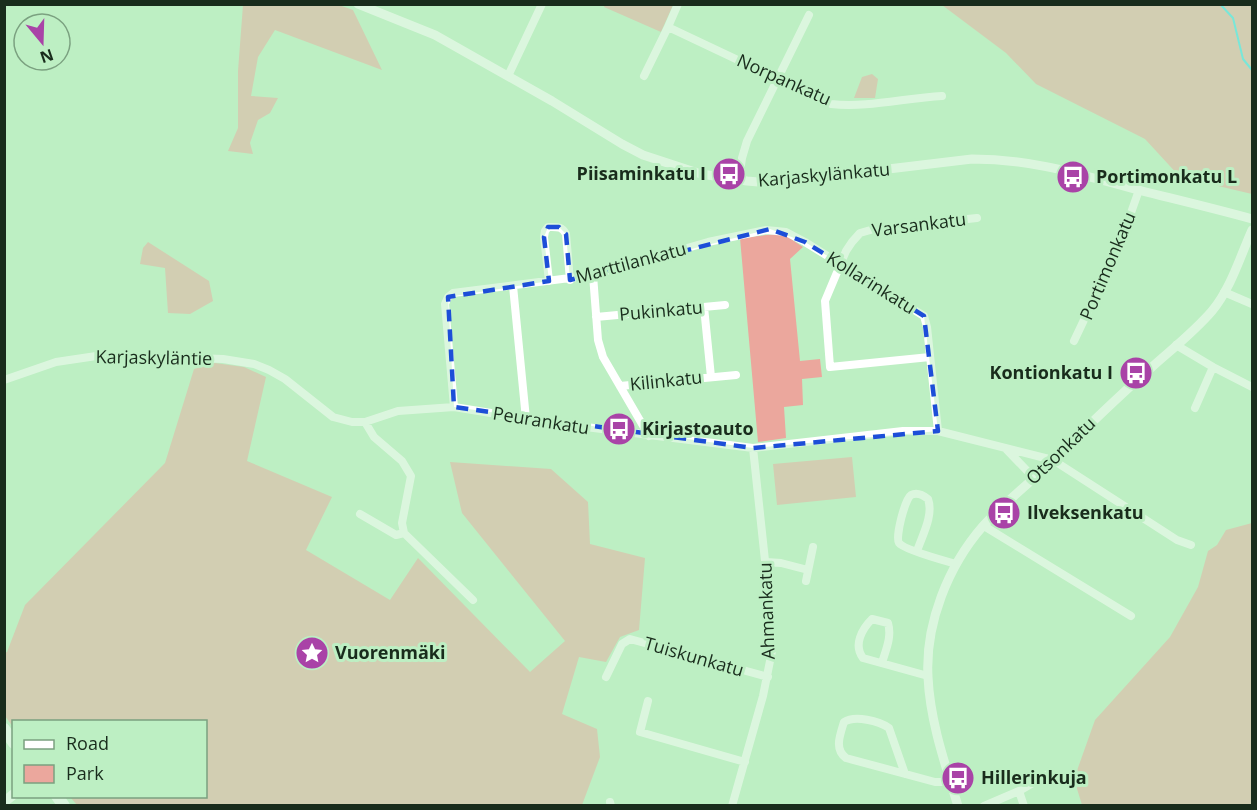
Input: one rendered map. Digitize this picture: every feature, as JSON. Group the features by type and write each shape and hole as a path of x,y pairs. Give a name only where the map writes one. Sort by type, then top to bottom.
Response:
{"street":[{"name":"Karjaskylänkatu","path":"358,4 435,35 631,150 683,170 739,180 778,182 972,159 1003,159 1032,162 1252,219"},
{"path":"508,76 542,4"},
{"path":"644,76 678,4"},
{"path":"739,180 747,141 809,15"},
{"name":"Norpankatu","path":"668,27 831,104 849,106 942,96"},
{"name":"Portimonkatu","path":"1074,341 1120,244 1139,190"},
{"name":"Varsankatu","path":"930,357 830,367 825,302 841,264 858,235 866,231 977,218"},
{"path":"549,281 544,237 548,227 564,229 570,280"},
{"name":"Kollarinkatu","path":"743,233 770,229 786,232 924,316 938,431"},
{"name":"Otsonkatu","path":"958,806 934,722 928,676 930,646 935,621 941,598 956,564 984,526 1209,315 1224,292 1252,230"},
{"name":"Marttilankatu","path":"454,407 445,304 453,293 570,280 743,233"},
{"path":"593,275 598,340 603,357 649,436"},
{"path":"513,286 526,419"},
{"path":"1224,292 1252,304"},
{"name":"Pukinkatu","path":"596,317 725,305"},
{"name":"Kilinkatu","path":"704,307 711,377"},
{"path":"1176,345 1252,387"},
{"name":"Karjaskyläntie","path":"4,380 56,362 103,355 223,359 254,364 269,370"},
{"path":"1195,408 1213,367"},
{"name":"Peurankatu","path":"269,370 285,379 333,417 352,422 365,422 399,411 419,408 454,407 649,436 753,448 903,431 938,431 1053,460 1177,540 1191,545"},
{"name":"Kilinkatu","path":"620,386 735,375"},
{"path":"365,422 374,437 402,461 411,476 402,522 404,532 473,600"},
{"name":"Ahmankatu","path":"732,806 768,677 772,638 753,448"},
{"path":"1006,449 1034,478"},
{"path":"917,551 930,513 928,499 918,494 911,495 907,500 897,534 899,543 917,551 956,564"},
{"path":"360,514 396,535 404,532"},
{"path":"984,526 1131,616"},
{"path":"806,581 813,547"},
{"path":"766,562 781,563 808,570"},
{"path":"882,663 890,630 888,623 872,619 864,627 858,647 863,658 928,676"},
{"name":"Tuiskunkatu","path":"606,677 622,644 630,639 768,677"},
{"path":"648,701 640,732 745,762"},
{"path":"905,774 889,728 883,724 856,719 848,719 844,722 838,745 844,756 905,774 935,782 951,782"},
{"path":"984,806 1019,791 1050,773"},
{"path":"1019,791 1024,806"}],"highlighted area":[{"path":"548,227 559,227 566,234 570,280 770,229 805,242 924,316 938,431 753,448 454,407 448,297 549,281 544,237"}],"green space":[{"path":"605,4 673,5 661,32 604,7"},
{"path":"243,5 339,5 353,10 382,70 275,30 258,57 251,96 278,98 270,113 258,120 250,143 253,154 228,151 238,128 238,71"},
{"path":"942,5 1252,5 1252,194 1180,177 1145,139 1036,84 1006,53"},
{"path":"872,74 878,79 875,98 854,98 862,77"},
{"path":"777,234 788,237 803,247 790,259 800,361 820,359 822,377 802,379 803,405 784,407 786,438 758,442 740,238"},
{"path":"148,242 209,281 213,301 190,314 168,313 165,268 140,264 143,248"},
{"path":"215,363 244,367 266,377 247,461 332,497 306,550 390,600 418,558 530,672 565,641 462,513 450,462 551,469 588,502 590,544 645,558 639,630 620,637 606,662 579,657 562,714 597,729 600,757 582,805 78,806 71,798 207,798 207,720 12,720 12,726 5,716 4,653 7,652 25,605 165,463 194,369"},
{"path":"852,457 856,497 777,505 773,464"},
{"path":"1252,523 1252,805 1082,805 1074,779 1095,720 1170,637 1198,587 1208,551 1217,545 1226,530"}],"waterway":[{"path":"1220,4 1233,18 1243,59 1252,70"}],"place":[{"name":"Piisaminkatu I","path":"729,174"},
{"name":"Portimonkatu L","path":"1073,177"},
{"name":"Kontionkatu I","path":"1136,373"},
{"name":"Kirjastoauto","path":"619,429"},
{"name":"Ilveksenkatu","path":"1004,513"},
{"name":"Vuorenmäki","path":"312,653"},
{"name":"Hillerinkuja","path":"958,778"}]}
